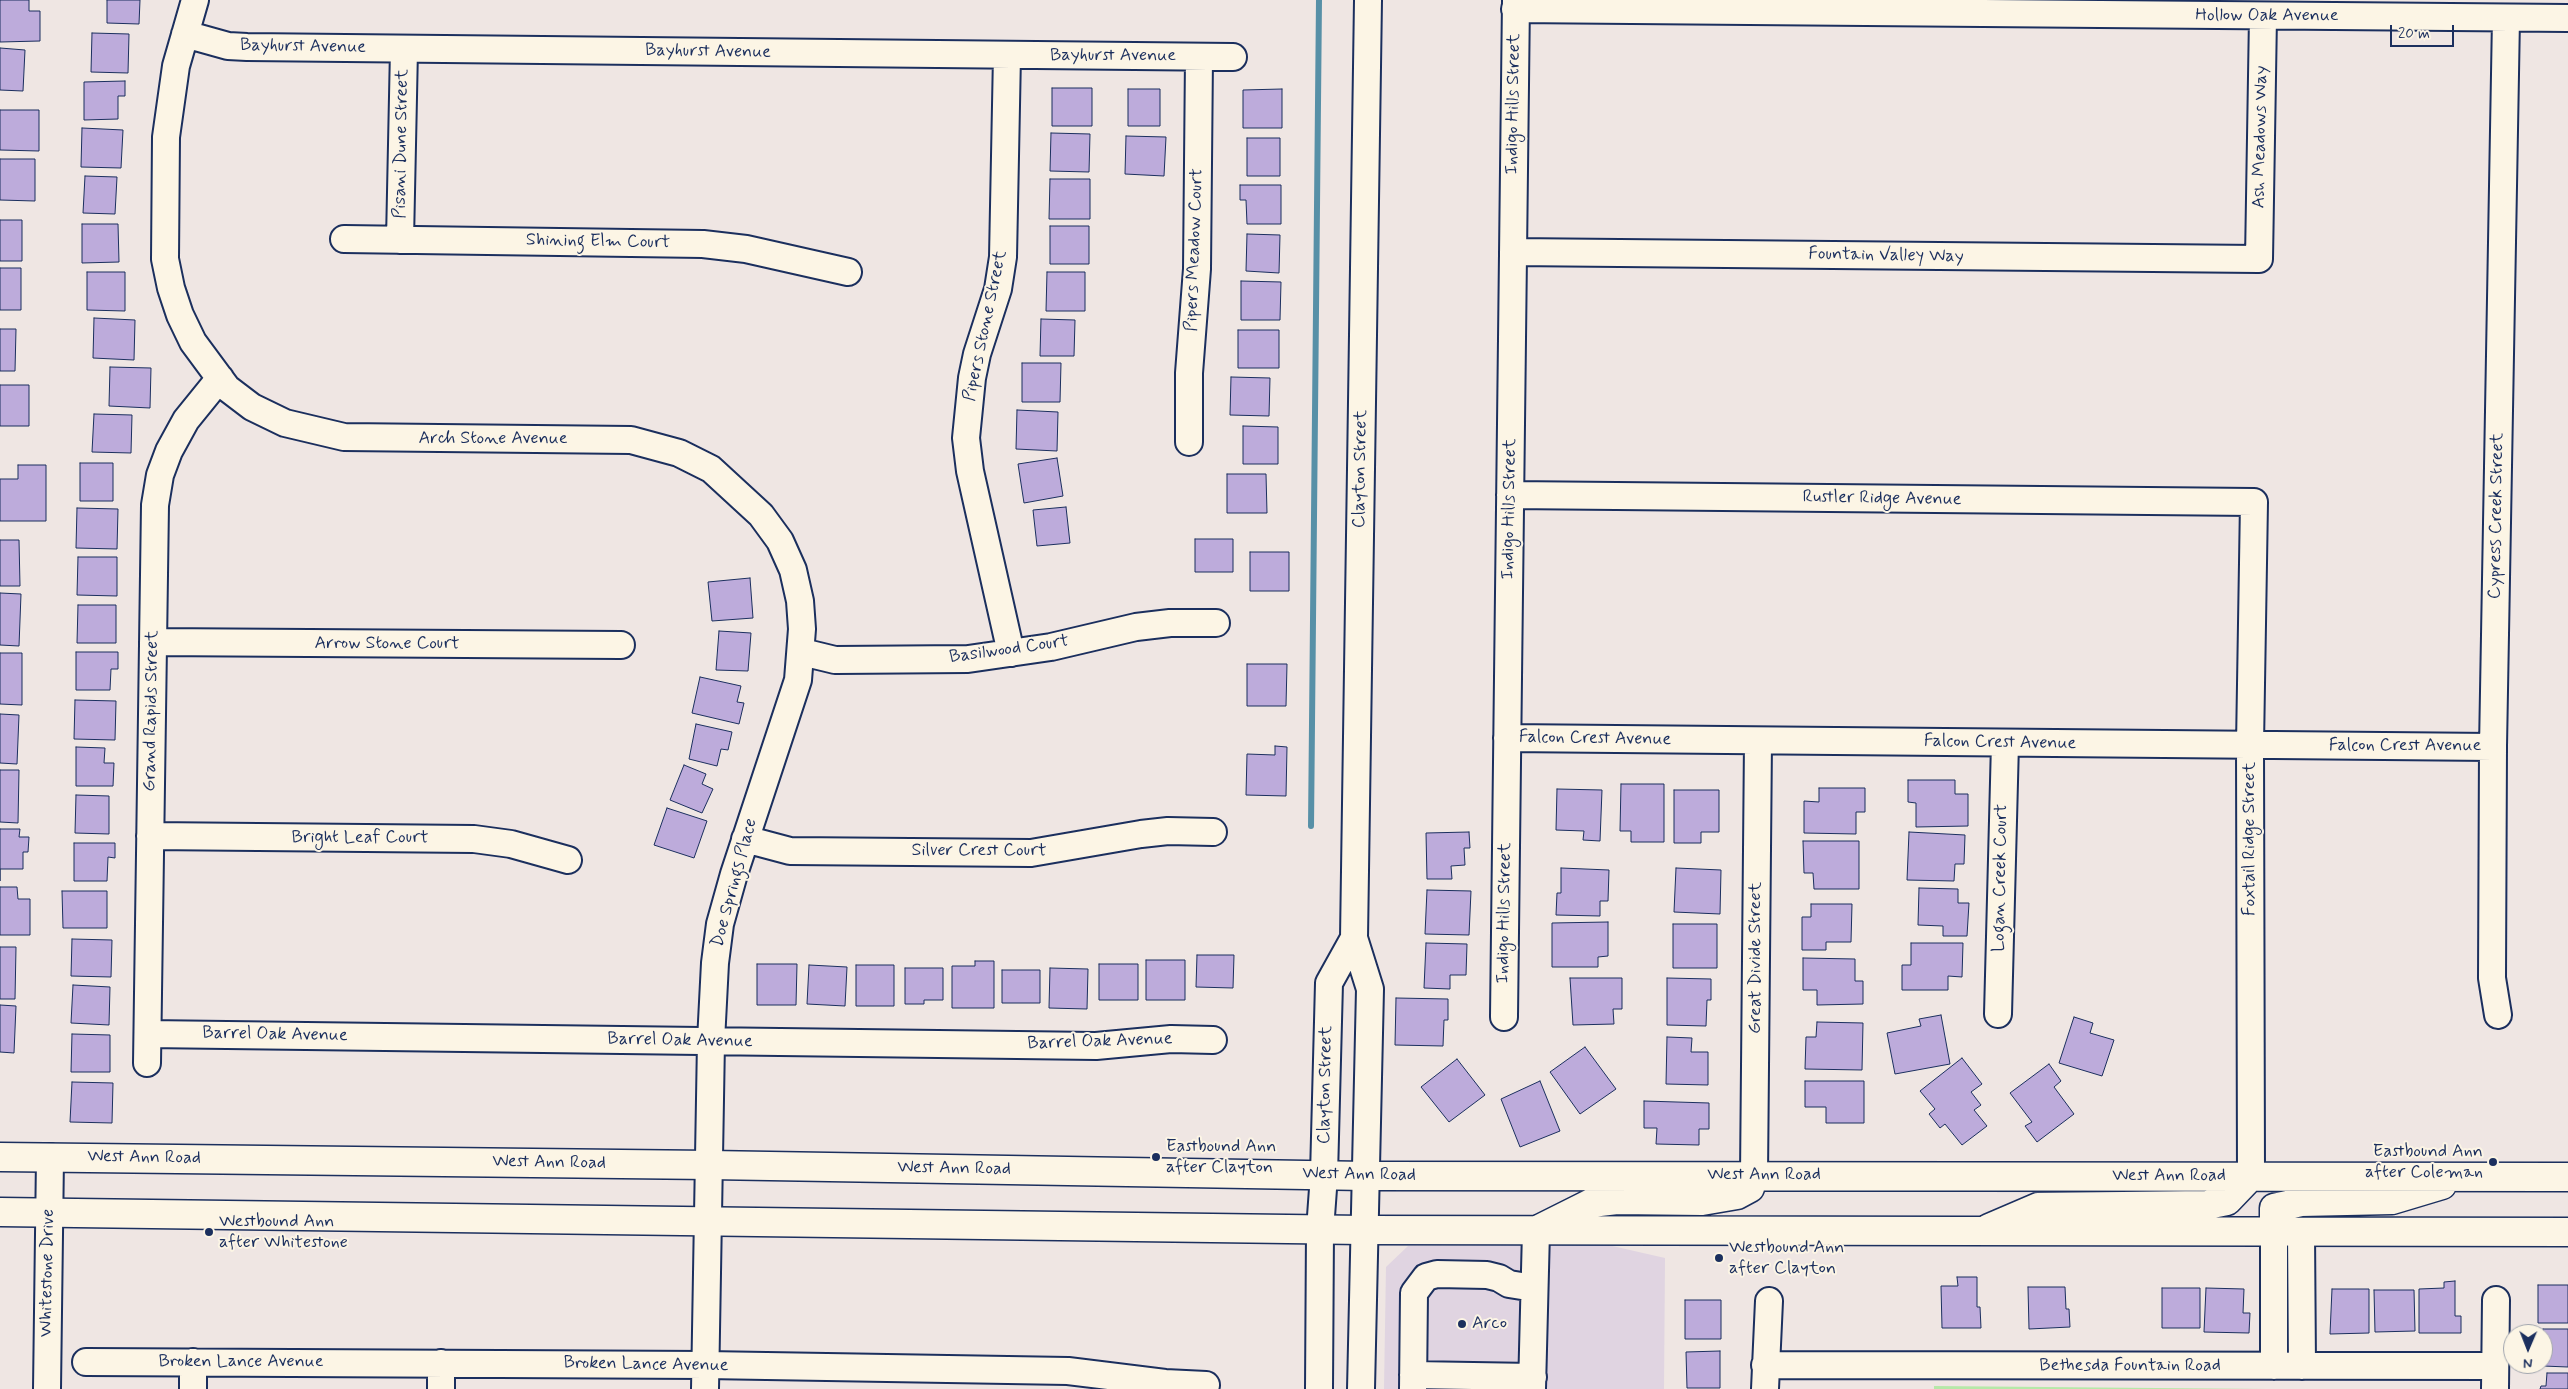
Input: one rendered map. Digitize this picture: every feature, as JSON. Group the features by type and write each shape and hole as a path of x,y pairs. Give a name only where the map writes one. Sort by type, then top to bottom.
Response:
{"main road":[{"name":"West Ann Road","path":"0,1157 710,1165 1366,1176 2568,1177"},
{"path":"1536,1231 1591,1203 1617,1200 1702,1201 1737,1195 1750,1188 1754,1175"},
{"path":"1979,1232 2038,1207 2207,1205 2227,1201 2251,1176"},
{"path":"2274,1232 2274,1208 2301,1202 2392,1200 2475,1176"},
{"path":"0,1212 1320,1230 2568,1232"}],"street":[{"name":"Arch Stone Avenue","path":"195,0 176,66 166,137 165,259 171,288 180,315 193,342 227,388 260,411 285,423 344,437 631,440 679,453 711,469 761,515"},
{"name":"Clayton Street","path":"1361,1389 1363,1230 1370,989 1354,938 1368,0"},
{"name":"Hollow Oak Avenue","path":"1516,5 2031,7 2263,16 2568,18"},
{"name":"Indigo Hills Street","path":"1504,1017 1516,5"},
{"name":"Ash Meadows Way","path":"2259,259 2263,16"},
{"name":"Cypress Creek Street","path":"2498,1015 2492,978 2493,747 2506,18"},
{"name":"Bayhurst Avenue","path":"185,34 228,46 247,48 1233,57"},
{"name":"Pisani Dune Street","path":"400,240 404,49"},
{"name":"Pipers Stone Street","path":"1007,55 1005,232 1003,257 998,289 977,354 972,378 966,438 970,471 1011,653"},
{"name":"Pipers Meadow Court","path":"1189,442 1189,373 1197,269 1199,57"},
{"name":"Shining Elm Court","path":"344,239 703,244 746,249 848,272"},
{"name":"Fountain Valley Way","path":"1512,252 2259,259"},
{"name":"Grand Rapids Street","path":"147,1063 155,504 160,475 169,450 186,420 220,378"},
{"name":"Rustler Ridge Avenue","path":"1510,495 2254,502"},
{"name":"Foxtail Ridge Street","path":"2251,1176 2250,745 2254,502"},
{"name":"Doe Springs Place","path":"706,1377 711,1041 715,963 720,924 745,839 795,689 802,652 800,601 793,570 780,542 761,515"},
{"name":"Basilwood Court","path":"802,652 835,660 968,659 1078,642 1136,627 1170,622 1216,623"},
{"name":"Arrow Stone Court","path":"153,642 621,646"},
{"name":"Falcon Crest Avenue","path":"1507,738 2493,747"},
{"name":"Great Divide Street","path":"1754,1175 1758,741"},
{"name":"Logan Creek Court","path":"1998,1014 2005,743"},
{"name":"Silver Crest Court","path":"745,839 790,851 1032,853 1140,834 1168,831 1213,832"},
{"name":"Bright Leaf Court","path":"150,836 474,839 511,844 568,860"},
{"name":"Clayton Street","path":"1319,1389 1320,1230 1324,1175 1329,983 1354,938"},
{"name":"Barrel Oak Avenue","path":"148,1034 1096,1046 1171,1040 1213,1040"},
{"name":"Whitestone Drive","path":"47,1389 50,1157"},
{"path":"1534,1288 1514,1286 1487,1275 1438,1274 1426,1277 1414,1293 1413,1382 1532,1383 1536,1231"},
{"path":"2274,1232 2274,1366"},
{"path":"2301,1232 2302,1366"},
{"path":"2495,1378 2496,1300"},
{"path":"1765,1377 1769,1301"},
{"path":"2274,1311 2301,1311"},
{"name":"Broken Lance Avenue","path":"86,1362 441,1363 706,1377 971,1379 1068,1371 1165,1383 1206,1385"},
{"path":"193,1362 193,1389"},
{"path":"441,1363 441,1389"},
{"name":"Bethesda Fountain Road","path":"1765,1377 2302,1366 2495,1378"}],"shaded area":[{"path":"1608,1245 1665,1258 1664,1389 1384,1389 1386,1267 1408,1246"}],"green space":[{"path":"1934,1386 2267,1389 1934,1389"}],"building":[{"path":"0,0 29,0 29,11 40,11 40,41 0,42"},
{"path":"107,0 140,0 139,24 107,23"},
{"path":"92,33 129,34 128,73 91,72"},
{"path":"0,48 25,50 23,91 0,90"},
{"path":"125,81 125,96 118,96 118,119 84,120 84,82"},
{"path":"1052,88 1092,88 1092,126 1052,126"},
{"path":"1128,89 1160,89 1160,126 1128,126"},
{"path":"1282,89 1282,128 1243,128 1243,90"},
{"path":"0,110 39,110 39,151 0,150"},
{"path":"82,128 123,130 121,168 81,167"},
{"path":"1051,133 1090,134 1089,172 1050,171"},
{"path":"1126,136 1166,137 1164,176 1125,174"},
{"path":"1247,138 1280,138 1280,176 1247,176"},
{"path":"0,159 35,159 35,201 0,200"},
{"path":"85,176 117,177 115,214 83,213"},
{"path":"1050,179 1090,179 1090,219 1049,219"},
{"path":"1240,185 1281,185 1281,224 1247,224 1246,200 1240,200"},
{"path":"0,220 22,220 22,261 0,261"},
{"path":"82,224 118,224 119,262 82,263"},
{"path":"1050,226 1089,226 1089,264 1050,264"},
{"path":"1247,234 1280,235 1279,273 1246,271"},
{"path":"0,268 21,268 21,310 0,310"},
{"path":"87,272 125,272 125,311 87,310"},
{"path":"1047,272 1085,272 1085,311 1046,311"},
{"path":"1241,281 1281,282 1280,320 1241,320"},
{"path":"94,318 135,320 134,360 93,358"},
{"path":"1041,319 1075,320 1074,356 1040,356"},
{"path":"0,329 16,329 15,371 0,371"},
{"path":"1238,330 1279,330 1279,368 1238,368"},
{"path":"1022,363 1061,363 1060,402 1022,402"},
{"path":"110,367 151,368 150,408 109,406"},
{"path":"1231,377 1270,378 1269,416 1230,415"},
{"path":"0,385 29,385 29,426 0,426"},
{"path":"1017,410 1058,412 1057,451 1016,449"},
{"path":"94,414 132,415 131,453 92,452"},
{"path":"1243,426 1278,427 1278,464 1243,464"},
{"path":"1057,458 1063,496 1024,503 1018,464"},
{"path":"80,463 113,463 113,501 80,501"},
{"path":"18,465 46,465 46,521 0,521 0,479 18,479"},
{"path":"1227,474 1266,474 1267,513 1227,513"},
{"path":"1066,507 1070,543 1037,546 1033,510"},
{"path":"77,508 118,509 117,549 76,548"},
{"path":"1195,539 1233,539 1233,572 1195,572"},
{"path":"0,540 19,540 20,586 0,586"},
{"path":"1250,552 1289,552 1289,591 1250,591"},
{"path":"78,557 117,557 117,596 77,595"},
{"path":"750,578 753,618 712,621 708,582"},
{"path":"0,593 21,594 19,646 0,645"},
{"path":"78,605 116,605 116,643 77,643"},
{"path":"719,631 751,633 748,671 716,670"},
{"path":"76,652 118,652 118,669 111,669 110,690 76,690"},
{"path":"0,653 22,653 22,705 0,704"},
{"path":"1247,664 1287,664 1286,706 1247,706"},
{"path":"700,677 741,686 737,702 744,703 739,724 692,713"},
{"path":"75,700 116,701 115,740 74,739"},
{"path":"0,714 19,715 17,764 0,763"},
{"path":"696,724 732,732 728,750 721,749 717,766 689,759"},
{"path":"1275,746 1287,747 1286,796 1246,795 1247,754 1275,755"},
{"path":"76,747 105,748 104,763 114,763 113,786 76,786"},
{"path":"684,765 706,774 702,784 713,789 702,813 670,800"},
{"path":"0,770 19,770 18,823 0,822"},
{"path":"1908,780 1955,780 1955,794 1968,794 1968,826 1916,827 1916,803 1908,802"},
{"path":"1621,784 1664,784 1664,842 1631,842 1631,831 1620,831"},
{"path":"1819,788 1865,788 1865,812 1856,812 1856,834 1804,833 1804,801 1819,802"},
{"path":"1557,789 1602,790 1600,841 1583,840 1584,831 1556,830"},
{"path":"1674,790 1719,790 1719,832 1701,832 1701,843 1674,843"},
{"path":"76,795 109,796 109,834 75,833"},
{"path":"667,808 707,821 694,858 654,845"},
{"path":"0,829 20,829 19,837 29,837 28,852 23,852 23,869 0,869"},
{"path":"1469,832 1470,848 1464,848 1465,865 1451,866 1452,879 1427,879 1426,833"},
{"path":"1909,832 1965,835 1964,864 1955,864 1954,881 1907,880"},
{"path":"1803,841 1859,841 1859,889 1814,889 1813,873 1804,873"},
{"path":"74,843 115,843 115,858 108,857 107,881 74,881"},
{"path":"1561,868 1609,870 1608,901 1600,901 1600,916 1556,915 1557,893 1561,893"},
{"path":"1676,868 1721,870 1720,914 1674,912"},
{"path":"0,887 17,887 18,899 30,899 30,935 0,935"},
{"path":"1919,888 1958,889 1958,903 1969,903 1967,936 1943,936 1943,926 1918,925"},
{"path":"1427,890 1471,891 1469,935 1425,934"},
{"path":"62,891 107,891 107,928 63,928"},
{"path":"1811,904 1852,904 1851,942 1826,942 1826,950 1802,950 1802,917 1811,917"},
{"path":"1608,922 1608,956 1598,957 1598,967 1552,967 1552,923"},
{"path":"1673,924 1717,924 1717,968 1673,968"},
{"path":"72,939 112,940 111,977 71,976"},
{"path":"1426,943 1467,944 1466,975 1450,975 1450,989 1424,988"},
{"path":"1911,943 1963,943 1962,977 1948,976 1948,990 1902,990 1902,965 1911,965"},
{"path":"0,947 16,947 15,999 0,999"},
{"path":"1197,955 1234,955 1233,988 1196,987"},
{"path":"1803,958 1855,959 1855,981 1863,981 1863,1004 1817,1005 1817,990 1803,990"},
{"path":"1146,960 1185,960 1185,1000 1146,1000"},
{"path":"975,961 994,961 994,1008 952,1008 952,966 975,966"},
{"path":"757,964 797,964 796,1005 757,1005"},
{"path":"1099,964 1138,964 1138,1000 1099,1000"},
{"path":"809,965 847,967 845,1006 807,1004"},
{"path":"856,965 894,965 894,1006 856,1006"},
{"path":"905,968 943,968 943,1000 924,1000 924,1004 905,1004"},
{"path":"1050,968 1088,969 1087,1009 1049,1008"},
{"path":"1002,970 1040,970 1040,1003 1002,1003"},
{"path":"1570,978 1622,978 1622,1009 1613,1009 1614,1024 1573,1025"},
{"path":"1667,978 1711,979 1711,1000 1707,1000 1706,1026 1667,1025"},
{"path":"73,985 110,987 109,1025 71,1023"},
{"path":"1396,998 1448,999 1448,1020 1444,1020 1443,1046 1395,1045"},
{"path":"0,1005 16,1006 14,1053 0,1052"},
{"path":"1941,1015 1950,1064 1895,1074 1887,1033 1921,1026 1919,1019"},
{"path":"2074,1017 2093,1023 2090,1033 2114,1040 2102,1076 2059,1063"},
{"path":"1817,1022 1863,1023 1862,1070 1805,1069 1806,1037 1816,1037"},
{"path":"72,1034 110,1035 110,1072 71,1072"},
{"path":"1667,1037 1692,1038 1691,1052 1708,1052 1708,1085 1666,1084"},
{"path":"1585,1047 1616,1089 1580,1114 1550,1072"},
{"path":"1962,1058 1982,1084 1971,1092 1981,1105 1974,1110 1987,1126 1962,1145 1945,1124 1940,1128 1929,1114 1935,1109 1920,1091"},
{"path":"1457,1059 1485,1095 1449,1122 1421,1087"},
{"path":"2049,1064 2061,1081 2054,1087 2074,1114 2037,1142 2025,1126 2032,1122 2010,1093"},
{"path":"1540,1081 1560,1131 1520,1147 1501,1099"},
{"path":"1805,1081 1864,1081 1864,1123 1826,1123 1826,1107 1805,1107"},
{"path":"72,1082 113,1083 112,1123 70,1122"},
{"path":"1644,1101 1709,1103 1709,1129 1699,1129 1699,1145 1656,1144 1657,1128 1644,1128"},
{"path":"1957,1277 1977,1277 1977,1307 1980,1307 1981,1328 1942,1328 1941,1286 1958,1286"},
{"path":"2455,1281 2455,1316 2461,1316 2461,1333 2419,1333 2419,1289 2444,1288 2444,1282"},
{"path":"2538,1285 2568,1285 2568,1323 2538,1323"},
{"path":"2028,1287 2065,1287 2066,1309 2069,1309 2070,1327 2029,1329"},
{"path":"2162,1288 2200,1288 2200,1328 2162,1328"},
{"path":"2206,1288 2244,1289 2243,1313 2250,1313 2249,1333 2204,1332"},
{"path":"2332,1289 2369,1289 2369,1333 2330,1334"},
{"path":"2374,1290 2414,1290 2415,1331 2375,1332"},
{"path":"1685,1300 1721,1300 1721,1339 1685,1339"},
{"path":"2553,1329 2568,1329 2568,1367 2553,1366"},
{"path":"1720,1351 1720,1388 1687,1388 1686,1352"},
{"path":"2568,1373 2568,1389 2540,1389 2541,1386 2546,1386 2547,1374"}],"waterway":[{"path":"1311,826 1319,0"}],"place":[{"name":"Eastbound Ann after Clayton","path":"1156,1157"},
{"name":"Eastbound Ann after Coleman","path":"2493,1162"},
{"name":"Westbound Ann after Whitestone","path":"209,1232"},
{"name":"Westbound Ann after Clayton","path":"1719,1258"},
{"name":"Arco","path":"1462,1324"}]}
